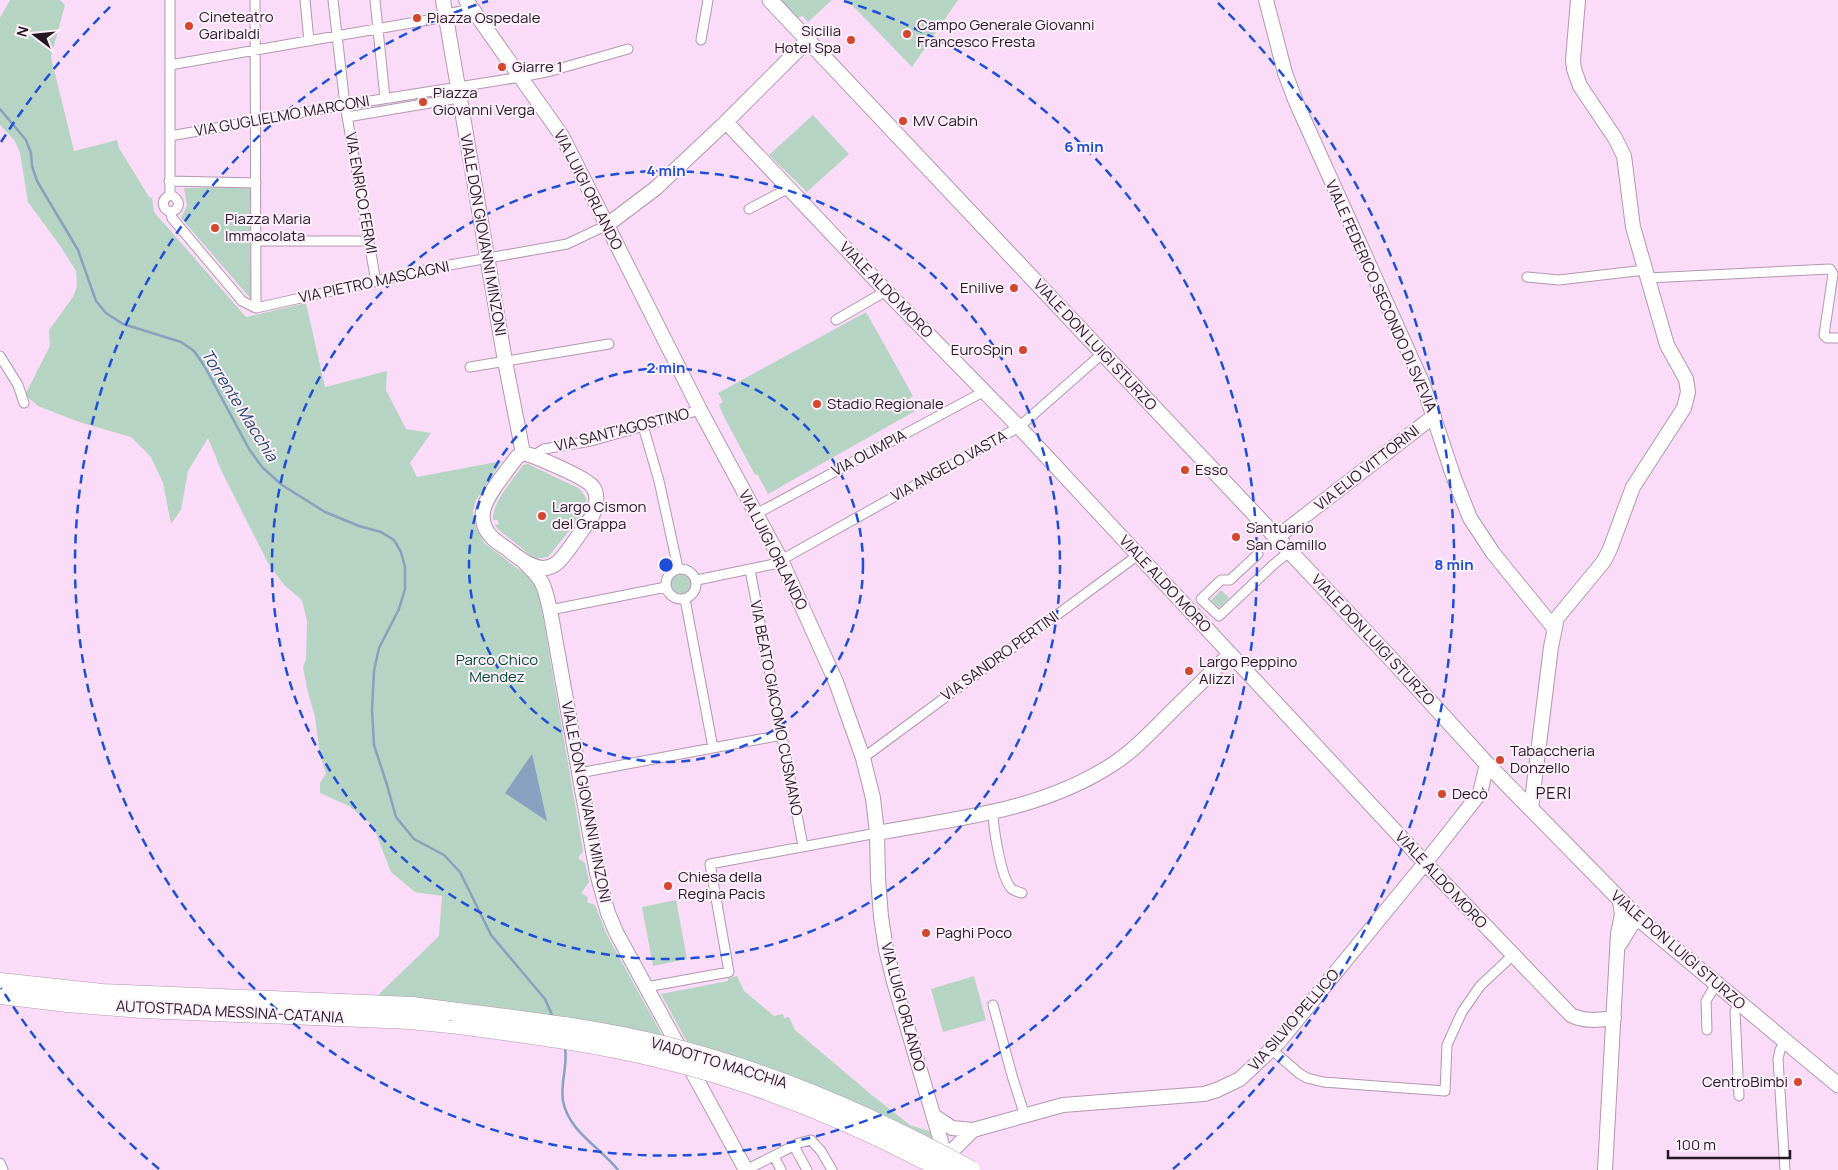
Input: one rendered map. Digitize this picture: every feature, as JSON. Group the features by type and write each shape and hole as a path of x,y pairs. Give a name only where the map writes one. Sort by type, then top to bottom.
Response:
{"highway":[{"name":"AUTOSTRADA MESSINA-CATANIA","path":"0,982 102,994 412,1006 455,1018"},
{"name":"AUTOSTRADA MESSINA-CATANIA","path":"0,995 109,1007 410,1020 455,1018"},
{"name":"VIADOTTO MACCHIA","path":"455,1018 632,1052 714,1074 816,1110 947,1169"},
{"name":"VIADOTTO MACCHIA","path":"455,1018 565,1026 666,1046 735,1066 791,1085 858,1112 932,1148 971,1170"}],"main road":[{"name":"VIALE DON LUIGI STURZO","path":"770,0 1487,764 1620,902 1838,1085"}],"street":[{"path":"170,0 169,181 170,195 175,196 179,201 175,210 170,212 172,218 242,302 259,307 255,0"},
{"path":"305,0 309,41"},
{"name":"VIA ENRICO FERMI","path":"333,0 345,105 376,282"},
{"name":"VIALE DON GIOVANNI MINZONI","path":"443,0 505,361 531,451"},
{"path":"701,40 708,0"},
{"name":"VIALE FEDERICO SECONDO DI SVEVIA","path":"1266,0 1285,73 1302,118 1422,382 1454,478 1470,518 1494,554 1554,628"},
{"path":"1531,809 1554,628 1557,618 1610,550 1633,486 1684,408 1688,392 1686,379 1667,345 1630,217 1628,181 1624,156 1615,138 1580,86 1574,69 1572,60 1578,0"},
{"path":"375,4 385,98"},
{"path":"170,65 446,19 469,6"},
{"name":"VIA LUIGI ORLANDO","path":"469,6 562,136 700,410 781,560 845,703 863,758 872,798 877,834 878,883 886,949 941,1140 947,1169"},
{"path":"607,225 656,188 726,122 808,40"},
{"path":"347,117 550,71 628,49"},
{"name":"VIA GUGLIELMO MARCONI","path":"170,133 180,134 385,98 458,92"},
{"name":"VIALE ALDO MORO","path":"726,122 886,292 1019,427 1512,956 1570,1015 1590,1021 1614,1018"},
{"path":"169,181 256,183"},
{"path":"748,209 789,188"},
{"name":"VIA PIETRO MASCAGNI","path":"259,307 444,266 488,260 567,244 607,225"},
{"path":"259,241 369,241"},
{"path":"1527,277 1559,280 1646,274 1830,269 1833,274 1824,335 1827,338 1838,338"},
{"path":"836,320 886,292"},
{"path":"470,367 610,344"},
{"name":"VIA ANGELO VASTA","path":"701,580 774,564 1019,427 1103,353"},
{"path":"0,356 18,385 24,403"},
{"name":"VIA OLIMPIA","path":"756,514 983,392"},
{"name":"VIA SANT'AGOSTINO","path":"531,451 591,441 700,410"},
{"name":"VIA ELIO VITTORINI","path":"1276,538 1434,416"},
{"path":"643,426 659,481 678,568"},
{"path":"531,451 588,482 596,493 595,510 592,518 556,564 549,580 550,610 540,576 493,538 488,533 482,518 487,500 517,457 531,451"},
{"path":"1258,554 1230,580 1221,580 1201,599 1219,616 1289,552"},
{"name":"VIA SANDRO PERTINI","path":"863,758 1138,555"},
{"path":"524,562 544,568 556,564"},
{"path":"678,568 686,568 701,580 692,596 684,599 676,599 666,587 666,579 671,572 678,568"},
{"name":"VIA BEATO GIACOMO CUSMANO","path":"750,570 803,846"},
{"path":"1230,580 1243,593"},
{"path":"550,610 666,587"},
{"path":"684,599 713,748"},
{"name":"VIALE DON GIOVANNI MINZONI","path":"550,610 601,892 616,932 746,1170"},
{"path":"646,987 729,972 710,864 993,811 1053,795 1071,788 1114,763 1152,732 1230,654"},
{"path":"579,773 782,735"},
{"path":"1487,764 1480,793 1508,785 1525,786 1530,782 1535,773"},
{"name":"VIA SILVIO PELLICO","path":"967,1134 1063,1105 1181,1096 1217,1090 1240,1079 1272,1050 1480,793"},
{"path":"993,811 995,836 1007,882 1011,888 1022,892"},
{"path":"1605,1170 1618,950 1622,914 1620,902"},
{"path":"1618,950 1626,933 1638,919"},
{"path":"1272,1050 1307,1078 1323,1082 1445,1091 1447,1045 1462,1012 1480,986 1512,956"},
{"path":"1707,1030 1706,1001 1716,984"},
{"path":"1738,1003 1735,1012 1739,1096"},
{"path":"993,1005 1025,1116"},
{"path":"1785,1170 1778,1059 1780,1050 1786,1042"},
{"path":"934,1116 952,1128 967,1134"},
{"path":"947,1169 954,1149 967,1134"},
{"path":"941,1140 945,1142 967,1134"},
{"path":"746,1170 806,1140 811,1140 821,1151 832,1170"},
{"path":"794,1146 807,1170"},
{"path":"774,1156 781,1170"},
{"path":"0,1163 4,1170"}],"green space":[{"name":"Parco Chico Mendez","path":"10,0 60,0 65,5 51,57 74,151 117,140 119,148 149,197 152,198 154,212 246,317 306,303 325,387 387,371 386,390 406,429 431,433 410,463 417,477 502,461 476,500 473,511 474,523 484,543 534,581 538,588 583,851 578,858 585,863 589,882 581,893 588,897 587,902 595,905 607,935 663,1037 520,1011 448,1002 376,997 439,936 442,896 415,892 391,872 373,826 349,806 320,793 320,783 326,773 320,755 315,717 303,667 306,659 307,621 302,600 284,585 268,563 222,472 208,438 188,471 181,510 171,524 163,483 151,457 131,437 79,422 38,406 25,395 50,346 49,330 73,297 77,286 76,271 28,202 20,153 15,141 0,125 0,18"},
{"path":"779,0 832,0 808,22 803,16 796,18"},
{"name":"Campo Generale Giovanni Francesco Fresta","path":"847,0 958,0 912,67"},
{"path":"813,115 849,154 807,192 769,155"},
{"path":"250,187 251,299 181,218 187,206 184,188"},
{"name":"Stadio Regionale","path":"866,312 913,396 910,398 917,410 768,494 757,474 755,475 723,415 719,405 723,402 718,393"},
{"path":"528,464 578,488 587,501 585,511 548,557 535,559 498,529 495,525 499,524 498,520 493,520 496,506 504,491 523,465"},
{"path":"681,574 688,577 691,584 688,591 681,594 674,591 671,584 674,577"},
{"path":"1221,590 1229,598 1219,608 1211,600"},
{"path":"676,900 687,959 653,966 642,907"},
{"path":"737,976 744,991 774,1016 783,1014 784,1018 789,1017 795,1030 910,1125 932,1132 935,1141 687,1042 661,994 728,981 728,978"},
{"path":"974,976 986,1020 943,1032 931,989"}],"water":[{"path":"532,754 547,821 505,793"}],"waterway":[{"name":"Torrente Macchia","path":"0,109 26,140 37,181 78,250 96,301 106,313 123,324 181,342 194,351 205,367 249,449 262,467 282,485 325,512 359,526 381,532 394,540 401,552 405,567 405,589 399,609 379,648 374,671 372,710 374,745 396,817 414,839 444,855 460,872 491,935 545,999 553,1017"},
{"name":"Torrente Macchia","path":"565,1048 566,1061 562,1094 566,1112 578,1130 618,1170"}],"place":[{"name":"Piazza Ospedale","path":"417,18"},
{"name":"Cineteatro Garibaldi","path":"189,26"},
{"name":"Campo Generale Giovanni Francesco Fresta","path":"907,34"},
{"name":"Sicilia Hotel Spa","path":"851,40"},
{"name":"Giarre 1","path":"502,67"},
{"name":"Piazza Giovanni Verga","path":"423,102"},
{"name":"MV Cabin","path":"903,121"},
{"name":"Piazza Maria Immacolata","path":"215,228"},
{"name":"Enilive","path":"1014,288"},
{"name":"EuroSpin","path":"1023,350"},
{"name":"Stadio Regionale","path":"817,404"},
{"name":"Esso","path":"1185,470"},
{"name":"Largo Cismon del Grappa","path":"542,516"},
{"name":"Santuario San Camillo","path":"1236,537"},
{"name":"Largo Peppino Alizzi","path":"1189,671"},
{"name":"Tabaccheria Donzello","path":"1500,760"},
{"name":"Decò","path":"1442,794"},
{"name":"Chiesa della Regina Pacis","path":"668,886"},
{"name":"Paghi Poco","path":"926,933"},
{"name":"CentroBimbi","path":"1798,1082"}],"district":[{"name":"PERI","path":"1554,793"}]}
